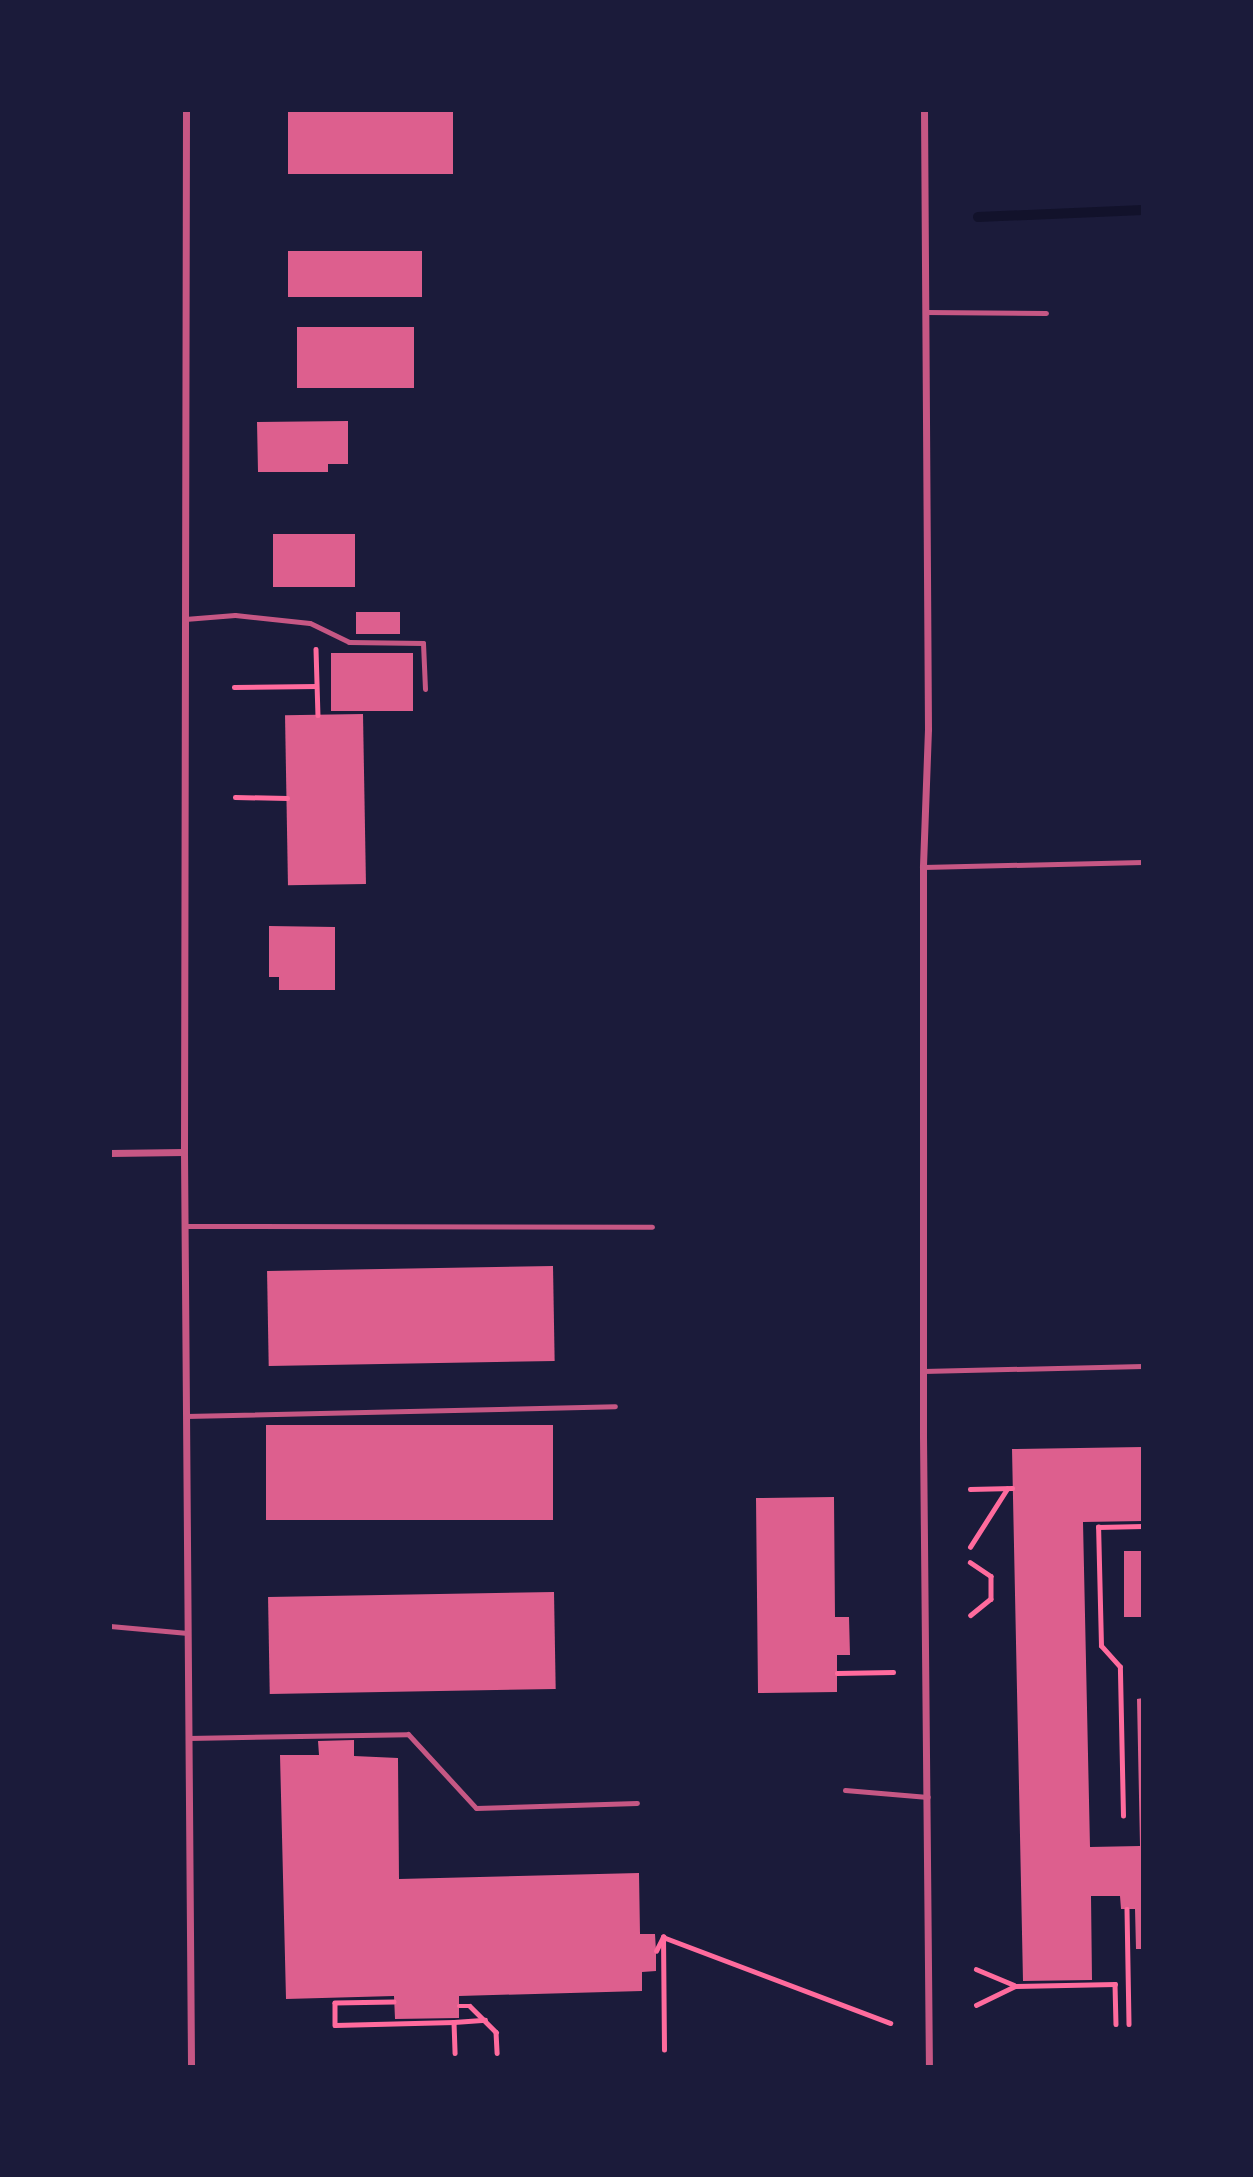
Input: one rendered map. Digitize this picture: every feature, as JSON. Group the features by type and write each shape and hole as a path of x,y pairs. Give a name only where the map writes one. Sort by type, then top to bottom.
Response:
{"street":[{"path":"186,110 184,1152 191,2067"},
{"path":"924,110 928,729 923,867 923,1371 929,2067"},
{"path":"110,1153 184,1152"}],"lane":[{"path":"925,312 1046,313"},
{"path":"185,619 235,615 317,626 349,642 423,643 425,689"},
{"path":"923,867 1143,862"},
{"path":"185,1226 652,1227"},
{"path":"923,1371 1143,1366"},
{"path":"186,1416 615,1406"},
{"path":"110,1626 188,1633"},
{"path":"188,1738 408,1734 476,1808 637,1802"},
{"path":"845,1790 928,1797"}],"path":[{"path":"317,626 318,715"},
{"path":"234,687 316,686"},
{"path":"235,797 286,798"},
{"path":"970,1489 1010,1489 971,1547"},
{"path":"1123,1816 1120,1667 1101,1646 1098,1527 1143,1526"},
{"path":"970,1562 991,1576 992,1599 971,1615"},
{"path":"837,1673 893,1672"},
{"path":"1127,1909 1129,2024"},
{"path":"656,1951 663,1937"},
{"path":"663,1937 890,2023"},
{"path":"663,1937 664,2049"},
{"path":"976,1969 1015,1986 1115,1984 1116,2024"},
{"path":"976,2005 1015,1986"},
{"path":"394,2002 335,2003 335,2025 485,2021"},
{"path":"459,2006 470,2006 496,2032 497,2053"},
{"path":"454,2022 455,2053"}],"building":[{"path":"288,112 453,112 453,174 288,174"},
{"path":"288,251 422,251 422,297 288,297"},
{"path":"297,327 414,327 414,388 297,388"},
{"path":"348,421 348,464 328,464 328,472 258,472 257,422"},
{"path":"273,534 355,534 355,587 273,587"},
{"path":"356,612 400,612 400,634 356,634"},
{"path":"331,653 413,653 413,711 331,711"},
{"path":"363,714 366,884 288,885 285,715"},
{"path":"269,926 335,927 335,990 279,990 279,977 269,977"},
{"path":"553,1266 555,1361 269,1366 267,1271"},
{"path":"266,1425 553,1425 553,1520 266,1520"},
{"path":"1143,1447 1143,1521 1083,1522 1090,1847 1140,1846 1137,1699 1143,1698 1143,1949 1136,1949 1135,1909 1121,1909 1120,1896 1091,1896 1092,1980 1023,1981 1012,1449"},
{"path":"834,1497 835,1617 849,1617 850,1655 837,1655 837,1692 758,1693 756,1498"},
{"path":"1124,1551 1143,1551 1143,1617 1124,1617"},
{"path":"554,1592 556,1689 270,1694 268,1597"},
{"path":"354,1740 354,1756 398,1758 399,1879 639,1873 640,1934 655,1934 656,1951 656,1971 642,1972 642,1991 459,1996 459,2018 395,2019 394,1996 286,1999 280,1755 319,1755 318,1741"}],"waterway":[{"path":"978,217 1143,210"}]}
